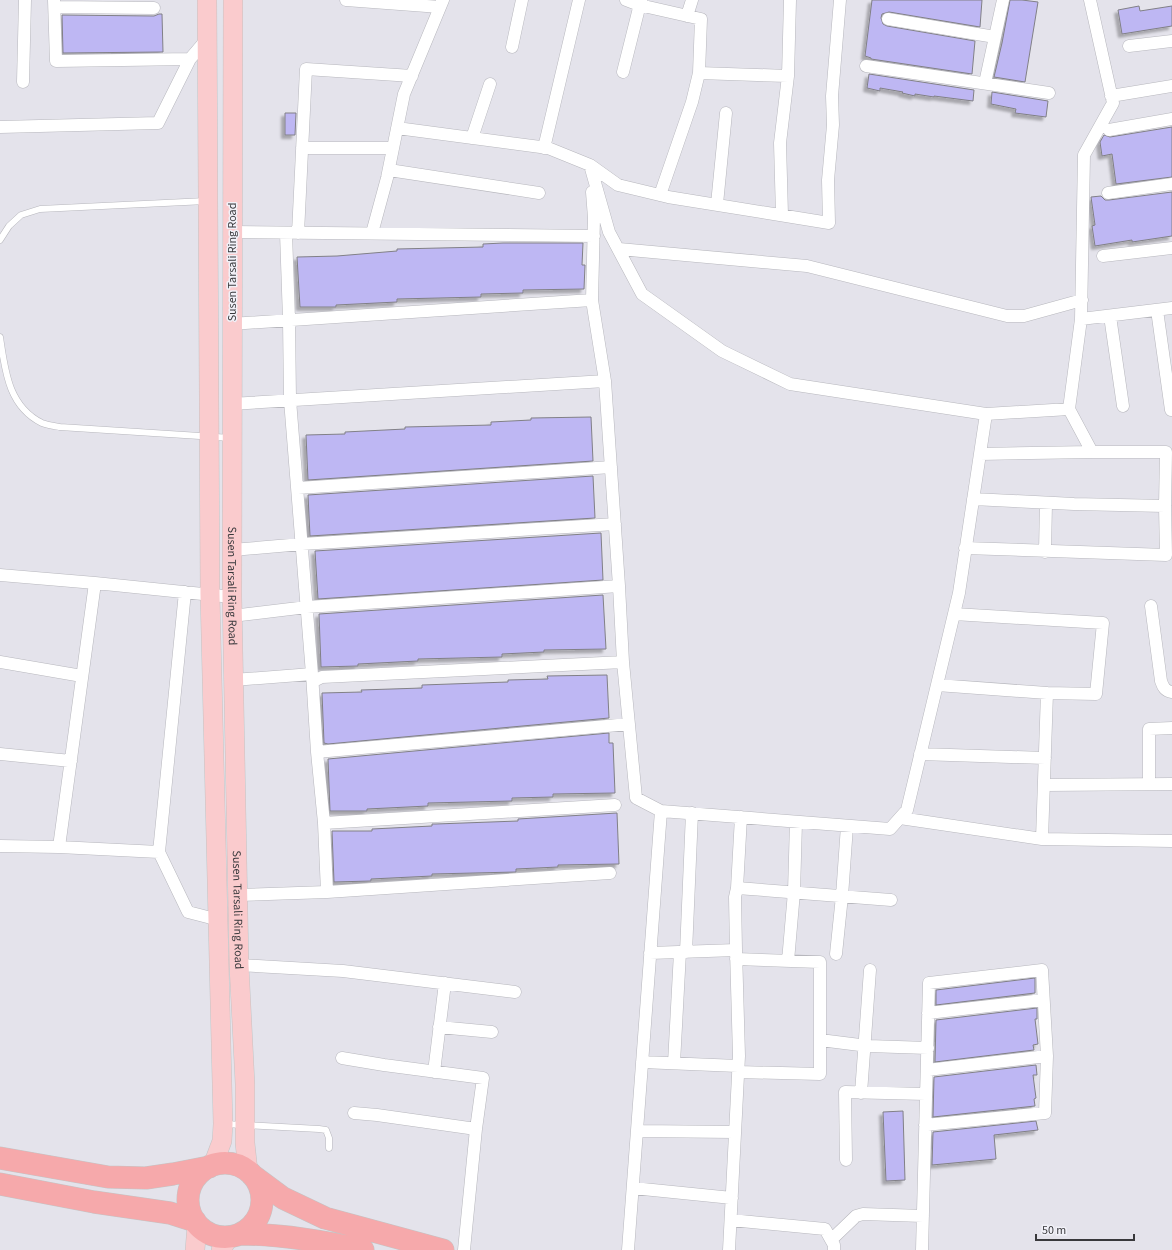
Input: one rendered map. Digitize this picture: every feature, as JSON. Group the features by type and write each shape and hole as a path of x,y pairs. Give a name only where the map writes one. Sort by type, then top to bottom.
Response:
{"highway":[{"path":"0,1158 108,1177 146,1178 174,1174 220,1163 232,1164 243,1168 283,1198 326,1218 443,1250"},
{"path":"211,1166 196,1177 189,1193 188,1204 191,1215 196,1223 206,1232 230,1240 266,1234 317,1240 363,1250"},
{"path":"230,1240 250,1227 257,1218 261,1207 262,1196 259,1185 250,1173"},
{"path":"0,1184 94,1202 170,1213 196,1223"}],"main road":[{"name":"Susen Tarsali Ring Road","path":"207,0 210,595 223,1124 222,1141 211,1166"},
{"name":"Susen Tarsali Ring Road","path":"233,0 231,404 232,616 239,965 245,1084 245,1143 250,1173"},
{"path":"195,1250 196,1223"}],"street":[{"path":"23,82 25,0"},
{"path":"346,0 442,3 404,94 389,170 372,233"},
{"path":"512,47 522,0"},
{"path":"544,148 579,0"},
{"path":"626,0 640,2 701,19 699,73 692,102 660,195"},
{"path":"687,16 692,0"},
{"path":"782,215 780,143 788,76 790,0"},
{"path":"397,128 544,148 590,165 618,185 660,195 829,223 828,180 833,125 832,96 840,0"},
{"path":"985,83 1003,0"},
{"path":"1090,0 1113,103 1084,155 1082,319 1069,409 1092,452"},
{"path":"623,72 640,2"},
{"path":"154,8 54,3 56,60 190,59"},
{"path":"888,19 995,37"},
{"path":"0,127 158,123 190,59 207,39"},
{"path":"1129,46 1172,41"},
{"path":"866,66 1049,93"},
{"path":"327,892 324,823 317,752 298,488 290,400 292,233 302,148 306,69 412,76"},
{"path":"699,73 788,76"},
{"path":"472,138 490,84"},
{"path":"1111,96 1172,86"},
{"path":"717,204 726,113"},
{"path":"1109,130 1172,119"},
{"path":"302,148 393,148"},
{"path":"590,165 594,218 592,300 605,381 623,662 636,798 661,811 890,829 907,810 959,593 986,414"},
{"path":"590,165 609,232 642,294 722,351 790,384 986,414 1069,409"},
{"path":"389,170 540,193"},
{"path":"1108,193 1172,184"},
{"path":"232,232 594,236"},
{"path":"1103,256 1172,248"},
{"path":"618,249 807,266 1007,316 1024,316 1082,300"},
{"path":"232,324 592,300"},
{"path":"1082,319 1172,308"},
{"path":"1157,310 1171,410"},
{"path":"1110,316 1123,406"},
{"path":"231,404 605,381"},
{"path":"965,548 1166,556 1166,452 980,454"},
{"path":"298,488 611,467"},
{"path":"973,499 1046,503 1165,506"},
{"path":"1045,552 1046,503"},
{"path":"232,550 302,544 615,524"},
{"path":"0,574 232,597"},
{"path":"59,847 95,583"},
{"path":"232,616 307,607 619,586"},
{"path":"186,592 159,852 188,912 219,920"},
{"path":"1151,606 1161,681 1164,688 1169,692 1172,692"},
{"path":"937,685 1047,693 1096,694 1102,623 954,614"},
{"path":"0,662 82,676"},
{"path":"312,674 316,680 322,676 623,662"},
{"path":"233,680 312,674"},
{"path":"1042,839 1047,693"},
{"path":"317,752 629,724"},
{"path":"1149,784 1149,729 1172,728"},
{"path":"0,754 71,761"},
{"path":"920,754 1045,758"},
{"path":"1044,785 1172,784"},
{"path":"324,823 615,805"},
{"path":"628,1250 661,811"},
{"path":"674,1063 692,813"},
{"path":"729,1250 738,1069 735,897 741,817"},
{"path":"900,818 1042,839 1172,841"},
{"path":"788,961 794,892 796,822"},
{"path":"836,954 847,826"},
{"path":"0,846 59,847 159,852"},
{"path":"238,895 327,892 610,873"},
{"path":"736,888 891,900"},
{"path":"642,1062 820,1074 820,962 788,961 736,954 683,952 650,953"},
{"path":"239,965 343,971 515,992"},
{"path":"861,1092 870,970"},
{"path":"922,1250 925,1125 928,1048 929,983 1042,970 1047,1056 1045,1113 925,1125"},
{"path":"434,1072 445,984"},
{"path":"928,1013 1043,1000"},
{"path":"439,1027 492,1032"},
{"path":"820,1040 864,1046 928,1048"},
{"path":"927,1070 1047,1056"},
{"path":"342,1058 483,1078 476,1129 464,1250"},
{"path":"846,1160 845,1092 926,1094"},
{"path":"354,1113 476,1129"},
{"path":"637,1131 735,1132"},
{"path":"633,1188 732,1198"},
{"path":"731,1220 825,1229 832,1245 856,1216 863,1214 923,1216"}],"lane":[{"path":"0,240 9,226 20,215 40,209 208,201"},
{"path":"0,337 4,366 16,401 29,415 43,423 60,427 231,438"},
{"path":"223,1124 319,1128 326,1130 329,1138 329,1148"}],"building":[{"path":"872,0 982,0 980,27 889,12 882,14 881,18 883,24 887,26 975,41 972,74 871,59 865,56"},
{"path":"1010,0 1038,2 1025,82 994,77"},
{"path":"1139,6 1140,11 1172,6 1172,26 1122,34 1118,10"},
{"path":"162,14 163,52 63,53 62,15 154,16"},
{"path":"869,74 974,90 973,101 915,94 915,96 902,93 903,92 880,88 880,91 867,88"},
{"path":"992,92 1048,101 1046,117 1015,113 1016,109 991,104"},
{"path":"285,113 296,113 295,135 285,135"},
{"path":"1172,127 1172,177 1116,184 1112,154 1102,156 1100,142 1104,135 1110,137"},
{"path":"1172,192 1172,236 1095,246 1092,226 1095,225 1091,197 1101,196 1105,200 1109,200"},
{"path":"583,243 582,265 585,265 584,289 523,290 523,293 481,294 481,297 397,299 397,302 336,305 336,307 300,307 297,257 337,256 397,251 397,249 483,247 483,244"},
{"path":"591,417 593,461 308,480 306,435 345,434 345,432 405,429 405,427 491,425 491,422 531,420 531,418"},
{"path":"593,476 595,518 310,536 308,495"},
{"path":"601,533 603,580 318,599 315,551"},
{"path":"603,595 606,649 544,650 544,652 502,654 502,657 418,659 418,661 358,664 358,666 321,667 319,614"},
{"path":"607,675 609,718 328,744 324,743 322,693 422,688 422,685 548,679 547,676"},
{"path":"609,733 609,743 613,743 615,793 553,794 553,797 512,798 512,801 428,803 428,806 367,809 367,811 330,811 328,759"},
{"path":"617,813 619,864 558,865 558,867 516,869 516,872 432,874 432,876 371,879 371,881 334,882 332,831 372,831 372,829 432,826 432,824 518,821 518,819"},
{"path":"1035,978 1035,993 936,1005 936,990"},
{"path":"1037,1008 1037,1019 1035,1019 1038,1044 1033,1045 1034,1050 935,1062 936,1020"},
{"path":"1036,1065 1037,1075 1033,1075 1036,1098 1034,1099 1035,1106 933,1117 934,1077"},
{"path":"903,1111 905,1180 886,1181 883,1112"},
{"path":"1036,1121 1038,1130 994,1135 996,1159 932,1165 933,1132"}]}
